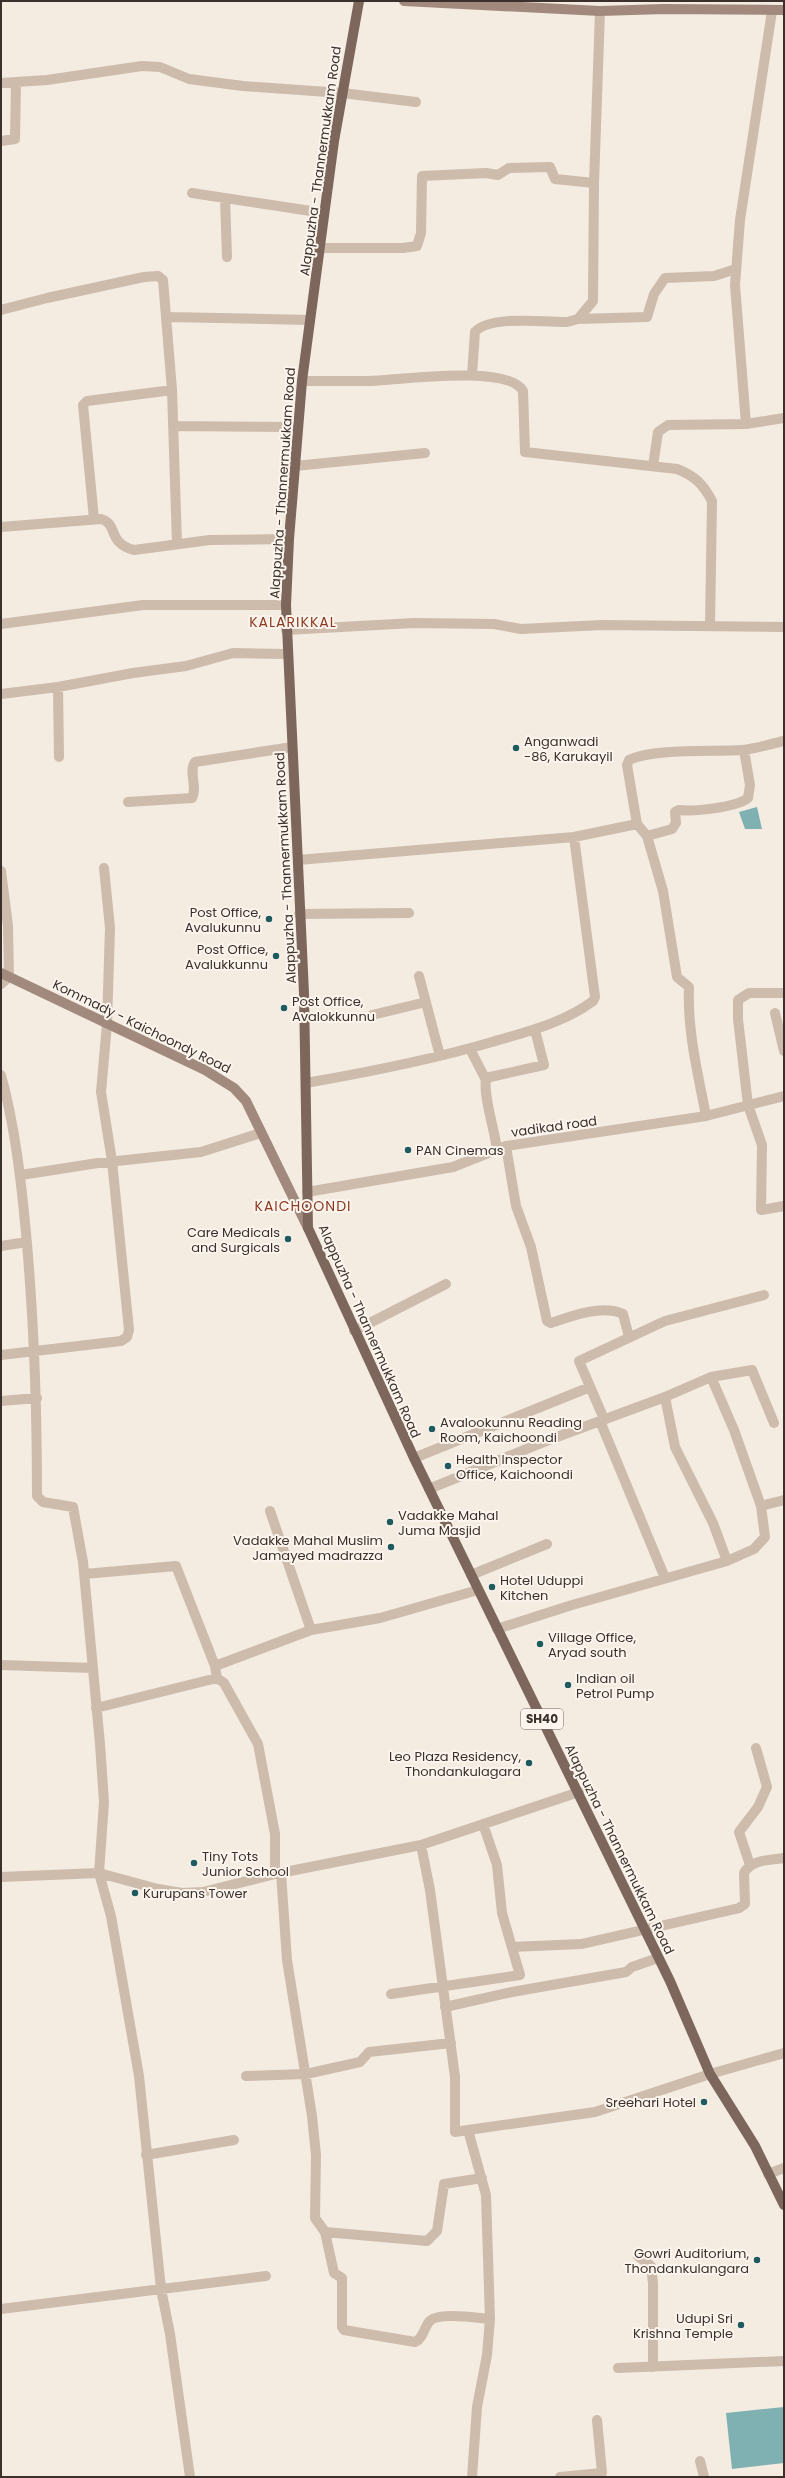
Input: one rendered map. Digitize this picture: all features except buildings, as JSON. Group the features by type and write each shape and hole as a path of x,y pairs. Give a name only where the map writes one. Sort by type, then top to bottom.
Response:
{"main road":[{"name":"Alappuzha - Thannermukkam Road","path":"359,1 342,93 319,248 302,381 288,539 286,630 304,993 308,1228 354,1331 414,1458 497,1629 579,1792 642,1928 658,1958 710,2074 755,2146 784,2205"},
{"path":"404,1 600,11 664,5 772,11 784,10"},
{"name":"Kommady - Kaichoondy Road","path":"5,975 107,1024 187,1060 234,1088 246,1101 260,1133 308,1228"}],"street":[{"path":"578,319 593,301 594,183 600,11"},
{"path":"746,424 736,269 740,220 772,11"},
{"path":"1,83 47,80 142,66 160,67 189,79 243,86 342,93 416,102"},
{"path":"1,141 15,139 16,82"},
{"path":"319,248 403,248 416,246 421,233 422,176 486,173 498,174 509,168 550,167 556,179 594,183"},
{"path":"192,193 324,213"},
{"path":"225,198 227,257"},
{"path":"472,375 475,332 480,327 492,322 567,322 578,319 647,317 654,294 665,278 714,276 736,269"},
{"path":"1,310 47,298 158,276 163,280 172,390 177,544"},
{"path":"166,317 310,320"},
{"path":"302,381 370,381 472,375 512,381 519,385 522,391 525,452 677,469 692,474 702,484 712,501 710,626"},
{"path":"94,519 84,402 172,390"},
{"path":"652,466 658,432 663,427 673,424 746,424 784,418"},
{"path":"173,426 298,427"},
{"path":"295,466 425,453"},
{"path":"1,527 94,519 106,521 117,542 123,547 134,550 210,540 288,539"},
{"path":"1,624 143,605 286,605"},
{"path":"286,630 414,623 494,624 521,629 563,626 784,627"},
{"path":"1,694 58,687 133,673 186,666 233,653 287,654"},
{"path":"58,687 59,757"},
{"path":"706,1116 696,1063 688,1001 689,987 677,977 664,891 647,836 637,824 627,765 628,760 636,756 670,753 744,750 784,741"},
{"path":"128,802 192,798 196,792 193,767 195,762 292,747"},
{"path":"647,836 672,829 676,823 675,812 679,810 744,802 748,798 750,785 744,750"},
{"path":"298,860 574,837 637,824"},
{"path":"306,1083 396,1068 470,1049 535,1030 586,1006 595,997 574,837"},
{"path":"1,1355 120,1341 127,1337 129,1330 112,1161 101,1092 107,1024 110,928 104,868"},
{"path":"1,871 8,926 5,975 1,984"},
{"path":"299,914 409,913"},
{"path":"419,976 440,1056"},
{"path":"784,993 749,993 738,1000 738,1019 748,1105 762,1145 761,1210 784,1206"},
{"path":"372,1015 426,1002"},
{"path":"775,1013 784,1051"},
{"path":"486,1080 490,1077 544,1065 535,1030"},
{"path":"470,1049 486,1080 484,1089 502,1148 516,1206 532,1253 547,1321 551,1323 597,1311 617,1311 623,1314 629,1337"},
{"path":"1,1075 8,1100 21,1175 27,1242 37,1398 37,1496 43,1502 70,1505 74,1509 84,1574 104,1802 99,1873 111,1916 139,2076 161,2289 170,2334 190,2477"},
{"name":"vadikad road","path":"307,1192 453,1167 502,1148 706,1116 784,1096"},
{"path":"21,1175 112,1161 200,1152 260,1133"},
{"path":"1,1246 27,1242"},
{"path":"354,1331 446,1284"},
{"path":"665,1578 579,1361 629,1337 675,1318 764,1295"},
{"path":"429,1489 602,1420 665,1397 711,1377 752,1370 774,1423"},
{"path":"497,1629 665,1578 727,1561 754,1549 764,1539 760,1506 734,1430 711,1377"},
{"path":"414,1458 590,1387"},
{"path":"665,1397 675,1447 713,1523 727,1561"},
{"path":"1,1401 37,1398"},
{"path":"760,1506 784,1500"},
{"path":"270,1510 311,1630"},
{"path":"471,1575 547,1544"},
{"path":"84,1574 176,1566 215,1666 218,1678 224,1683 258,1744 275,1834 287,1960 306,2074 316,2155 315,2218 325,2232 332,2270 334,2274 342,2278 341,2325 344,2330 415,2342 420,2339 429,2321 438,2316 490,2319"},
{"path":"215,1666 311,1630 380,1618 478,1590"},
{"path":"1,1665 92,1668"},
{"path":"96,1708 218,1678"},
{"path":"750,1865 739,1832 758,1807 767,1787 756,1748"},
{"path":"1,1877 99,1873 182,1893 203,1892 278,1874 421,1845 579,1792"},
{"path":"391,1994 520,1975 502,1912 497,1865 482,1824"},
{"path":"421,1845 430,1890 455,2077 455,2132 595,2112 710,2074 784,2052"},
{"path":"512,1947 581,1944 642,1928 742,1906 744,1904 744,1873 750,1865 784,1858"},
{"path":"445,2007 512,1992 626,1972 632,1967 658,1958"},
{"path":"246,2076 306,2074 360,2062 369,2052 450,2043"},
{"path":"468,2130 482,2178 487,2216 490,2319 487,2356 477,2407 472,2477"},
{"path":"146,2155 234,2140"},
{"path":"768,2174 784,2168"},
{"path":"325,2232 427,2241 437,2231 444,2184 482,2178"},
{"path":"638,2256 651,2266 653,2283 653,2367"},
{"path":"1,2309 266,2276"},
{"path":"618,2368 784,2362"},
{"path":"560,2477 602,2473 597,2420"},
{"path":"700,2461 704,2477"}],"water":[{"path":"757,807 762,829 745,829 739,812"},
{"path":"784,2407 784,2463 732,2469 726,2413"}],"place":[{"name":"Anganwadi -86, Karukayil","path":"516,748"},
{"name":"Post Office, Avalukunnu","path":"269,919"},
{"name":"Post Office, Avalukkunnu","path":"276,956"},
{"name":"Post Office, Avalokkunnu","path":"284,1008"},
{"name":"PAN Cinemas","path":"408,1150"},
{"name":"Care Medicals and Surgicals","path":"288,1239"},
{"name":"Avalookunnu Reading Room, Kaichoondi","path":"432,1429"},
{"name":"Health Inspector Office, Kaichoondi","path":"448,1466"},
{"name":"Vadakke Mahal Juma Masjid","path":"390,1522"},
{"name":"Vadakke Mahal Muslim Jamayed madrazza","path":"391,1547"},
{"name":"Hotel Uduppi Kitchen","path":"492,1587"},
{"name":"Village Office, Aryad south","path":"540,1644"},
{"name":"Indian oil Petrol Pump","path":"568,1685"},
{"name":"Leo Plaza Residency, Thondankulagara","path":"529,1763"},
{"name":"Tiny Tots Junior School","path":"194,1863"},
{"name":"Kurupans Tower","path":"135,1893"},
{"name":"Sreehari Hotel","path":"704,2102"},
{"name":"Gowri Auditorium, Thondankulangara","path":"757,2260"},
{"name":"Udupi Sri Krishna Temple","path":"741,2325"}],"district":[{"name":"KALARIKKAL","path":"293,622"},
{"name":"KAICHOONDI","path":"303,1206"}]}
